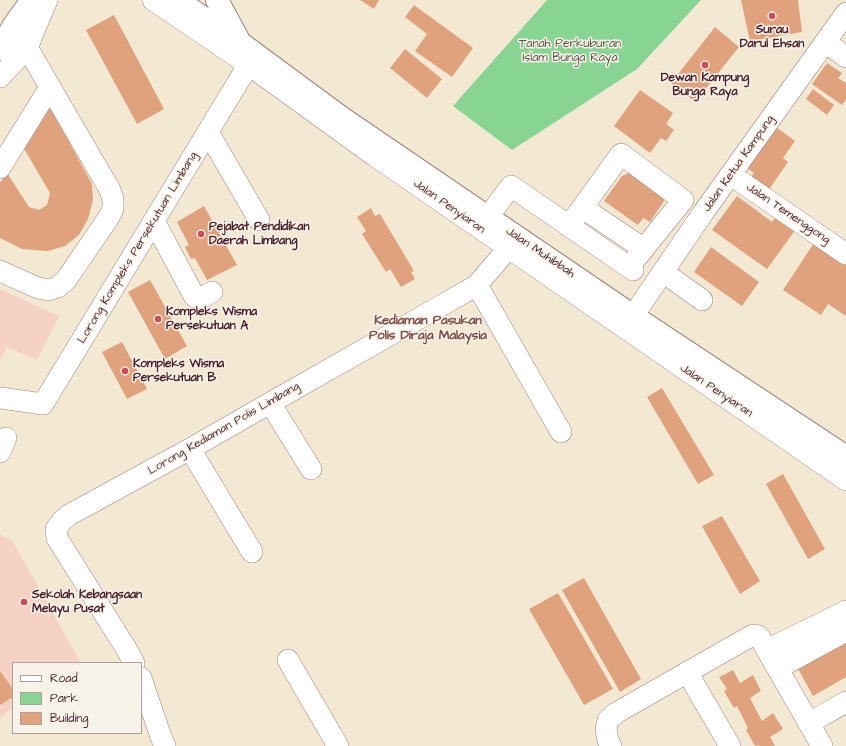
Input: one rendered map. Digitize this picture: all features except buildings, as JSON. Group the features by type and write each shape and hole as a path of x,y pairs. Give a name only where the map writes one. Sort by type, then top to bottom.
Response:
{"main road":[{"path":"0,49 14,25 32,0"},
{"name":"Jalan Muhibbah","path":"177,0 248,53 488,217 513,243 633,316 846,457"},
{"name":"Jalan Muhibbah","path":"217,0 248,53"}],"street":[{"path":"0,77 27,48 46,0"},
{"name":"Jalan Penyiaran","path":"153,0 248,53 375,156 513,243 846,480"},
{"name":"Jalan Ketua Kampung","path":"633,316 846,13"},
{"path":"0,271 38,288 48,290 58,287 66,280 113,209 113,199 110,190 14,25"},
{"path":"825,42 846,57"},
{"name":"Lorong Kompleks Persekutuan Limbang","path":"0,398 44,404 208,132 248,53"},
{"path":"0,168 50,87"},
{"path":"208,132 259,220"},
{"path":"569,226 621,154 683,200 704,213"},
{"name":"Jalan Temenggong","path":"731,175 846,254"},
{"path":"488,217 511,186 631,269 644,249 683,200"},
{"path":"583,208 644,249"},
{"path":"154,221 193,294 199,298 212,292"},
{"name":"Lorong Kediaman Polis Limbang","path":"133,662 57,538 56,529 62,521 69,515 190,449 477,285 513,243"},
{"path":"663,272 702,300"},
{"path":"477,285 561,432"},
{"path":"270,403 311,469"},
{"path":"190,449 252,552"},
{"path":"767,650 846,611"},
{"path":"778,668 846,631"},
{"path":"611,746 606,730 608,720 616,713 754,635 758,636 767,650 822,746"},
{"path":"288,660 336,745"},
{"path":"687,672 730,746"},
{"path":"142,681 165,746"},
{"path":"809,723 846,702"}],"shaded area":[{"path":"0,289 59,316 37,360 7,347 0,360"},
{"name":"Sekolah Kebangsaan Melayu Pusat","path":"0,534 13,542 80,662 12,662 12,709 0,717"}],"green space":[{"name":"Tanah Perkuburan Islam Bunga Raya","path":"547,0 701,0 637,69 512,150 453,106"}],"place":[{"name":"Surau Darul Ehsan","path":"772,16"},
{"name":"Dewan Kampung Bunga Raya","path":"705,65"},
{"name":"Pejabat Pendidikan Daerah Limbang","path":"201,234"},
{"name":"Kompleks Wisma Persekutuan A","path":"158,319"},
{"name":"Kompleks Wisma Persekutuan B","path":"125,371"},
{"name":"Sekolah Kebangsaan Melayu Pusat","path":"24,602"}],"district":[{"name":"Kediaman Pasukan Polis Diraja Malaysia","path":"428,328"}]}
